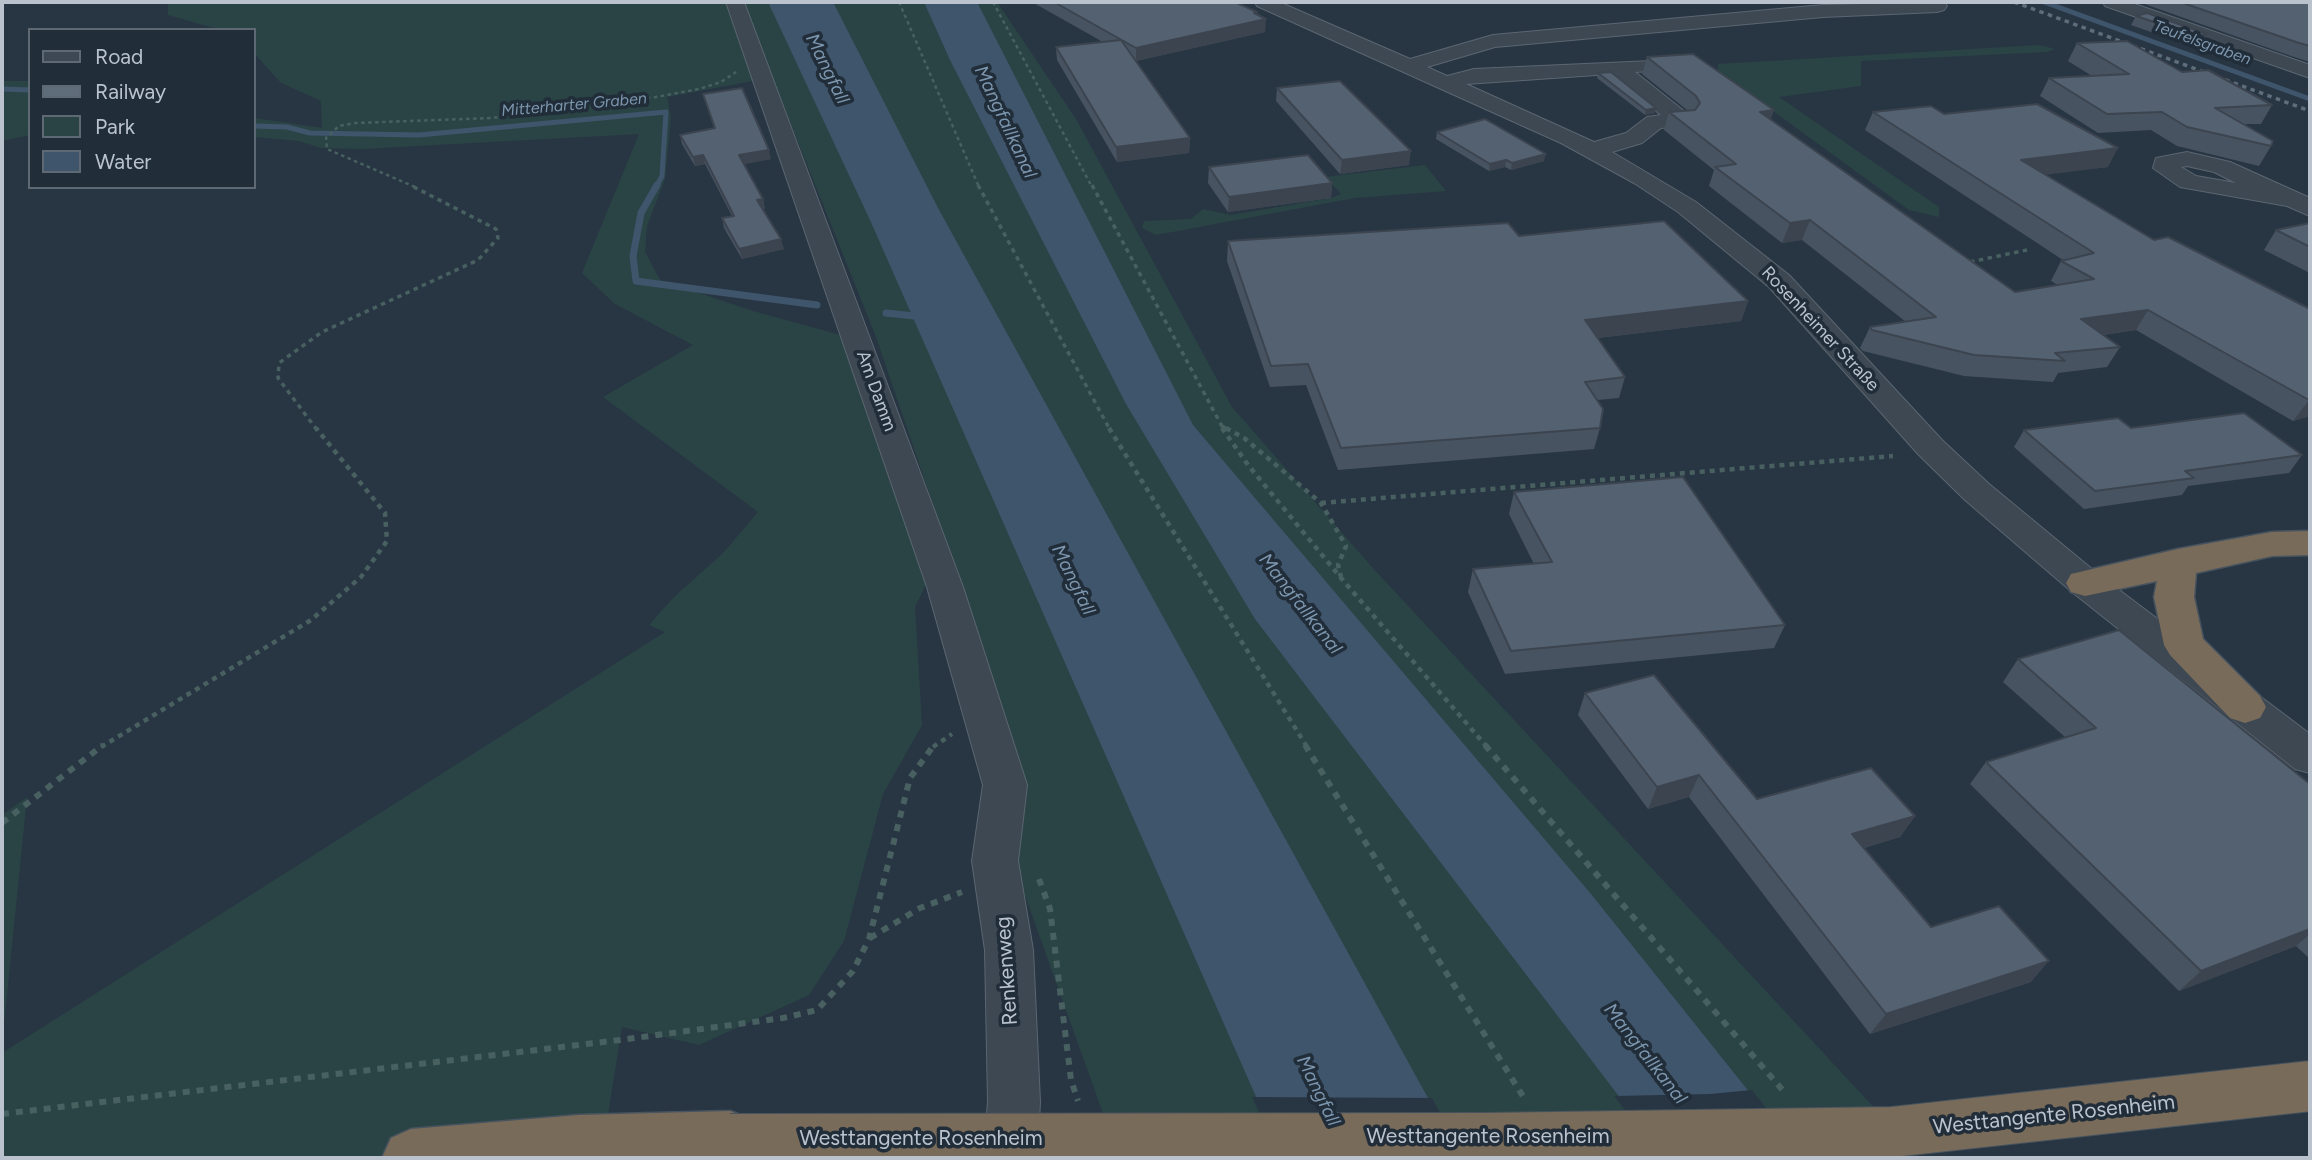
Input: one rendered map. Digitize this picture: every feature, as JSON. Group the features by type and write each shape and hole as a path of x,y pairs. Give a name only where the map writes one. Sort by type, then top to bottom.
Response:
{"highway":[{"path":"2085,583 2272,544 2310,543"},
{"path":"2178,562 2174,597 2184,645 2245,707"},
{"name":"Westtangente Rosenheim","path":"411,1158 579,1143 730,1139 1471,1138 1892,1132 2310,1086"}],"street":[{"name":"Am Damm","path":"735,2 946,587 1005,785"},
{"name":"Rosenheimer Straße","path":"1264,2 1449,82 1593,149 1687,207 1779,281 1930,447 1978,492 2085,583 2310,757"},
{"path":"2112,2 2310,72"},
{"path":"1409,65 1493,41 1823,11 1937,6"},
{"path":"1449,82 1474,75 1689,63"},
{"path":"1593,149 1634,138 1655,122 1681,120 1616,67"},
{"name":"Renkenweg","path":"1005,785 995,861 1017,877 1009,950 1014,1102 1010,1158"}],"path":[{"path":"899,2 988,208 1109,428 1525,1099"},
{"path":"993,2 1221,426 1248,465 1341,578 1796,1105"},
{"path":"2,823 116,735 311,620 361,577 387,541 386,513 327,443 278,378 279,363 293,349 322,332 478,260 494,247 498,238 496,229 417,188 327,149 326,138 332,131 355,123 491,118 656,97 721,82 740,65 758,63"},
{"path":"1962,264 2027,250"},
{"path":"1221,426 1244,438 1321,503 1346,547 1338,565 1341,578"},
{"path":"1321,503 1893,456"},
{"path":"2,1114 620,1040 783,1018 817,1010 853,971 869,939 910,778 936,743 986,722"},
{"path":"869,939 920,908 1017,877 1051,909 1071,1080 1079,1106"}],"green space":[{"path":"168,2 725,2 753,81 667,97 671,117 665,179 647,226 645,252 660,280 753,311 844,336 932,572 915,607 922,725 883,794 844,941 809,995 699,1045 622,1027 601,1158 2,1158 2,1053 665,632 649,625 673,598 723,553 758,512 603,397 693,345 615,304 582,273 639,134 362,149 321,148 299,141 256,137 256,118 322,128 321,101 281,83 256,55 256,28 214,28 168,15"},
{"path":"742,2 997,2 1076,119 1232,407 1371,566 1921,1158 1119,1158 984,781 1000,701 876,337"},
{"path":"2039,45 2055,49 2047,52 1861,61 1861,86 1779,97 1939,207 1939,217 1909,210 1718,71 1718,64"},
{"path":"2,81 28,81 28,135 2,141"},
{"path":"1425,165 1446,191 1355,198 1156,235 1142,228 1144,221 1191,219 1203,209 1231,215 1331,198 1341,194 1325,177"},
{"path":"27,797 2,1044 2,815"}],"water":[{"name":"Mangfall","path":"768,2 833,2 938,208 1461,1158 1283,1158 870,220"},
{"name":"Mangfallkanal","path":"924,2 977,2 1193,425 1591,894 1802,1158 1666,1158 1255,619 1126,404 950,60"}],"pier":[{"path":"1752,1090 1805,1158 1662,1158 1614,1096 1710,1094"},
{"path":"1252,1097 1432,1098 1464,1157 1279,1158"}],"building":[{"path":"1054,2 1235,2 1266,19 1136,48"},
{"path":"2180,2 2310,2 2310,46 2299,43"},
{"path":"2147,13 2207,34 2196,36 2136,16"},
{"path":"1121,40 1190,138 1116,147 1056,47"},
{"path":"2127,41 2182,72 2208,70 2272,105 2215,108 2273,141 2271,146 2187,127 2162,112 2107,114 2049,78 2129,74 2077,43"},
{"path":"1693,54 1774,110 1760,112 2015,292 2094,279 2061,261 2094,253 1873,112 1931,106 1944,114 2037,104 2118,148 2021,160 2154,240 2168,237 2310,309 2310,400 2148,310 2081,319 2120,347 2055,353 2065,361 1974,355 1872,330 1870,327 1936,317 1810,220 1790,223 1715,167 1736,164 1669,112 1695,110 1700,103 1696,96 1647,57"},
{"path":"1611,72 1656,108 1646,110 1598,73"},
{"path":"1340,81 1411,151 1342,160 1277,88"},
{"path":"742,88 769,150 739,155 763,199 757,200 781,239 739,249 722,218 734,216 703,155 693,157 680,135 715,128 703,94"},
{"path":"1485,119 1546,154 1512,163 1506,160 1490,164 1437,132"},
{"path":"1308,155 1332,183 1229,197 1209,167"},
{"path":"1664,221 1748,301 1585,320 1625,377 1585,382 1603,409 1600,428 1341,448 1308,364 1271,366 1228,241 1508,223 1519,236"},
{"path":"2310,223 2310,247 2276,230"},
{"path":"2244,413 2302,455 2185,471 2194,478 2095,491 2024,430 2118,418 2131,428"},
{"path":"1683,477 1785,625 1511,651 1473,569 1552,562 1514,492"},
{"path":"2119,630 2310,784 2310,929 2201,971 1986,762 2096,728 2018,659"},
{"path":"1654,675 1757,799 1871,768 1915,816 1852,834 1931,927 1999,906 2049,961 1886,1014 1699,775 1657,787 1585,693"}],"waterway":[{"name":"Teufelsgraben","path":"2044,2 2310,99"},
{"name":"Mitterharter Graben","path":"2,89 28,90"},
{"name":"Mitterharter Graben","path":"256,126 287,127 310,133 419,135 666,112 662,176 656,187"},
{"name":"Mitterharter Graben","path":"657,185 641,213 633,256 636,281 817,305"},
{"path":"886,313 924,317"}],"railway":[{"path":"2014,2 2310,111"}]}
